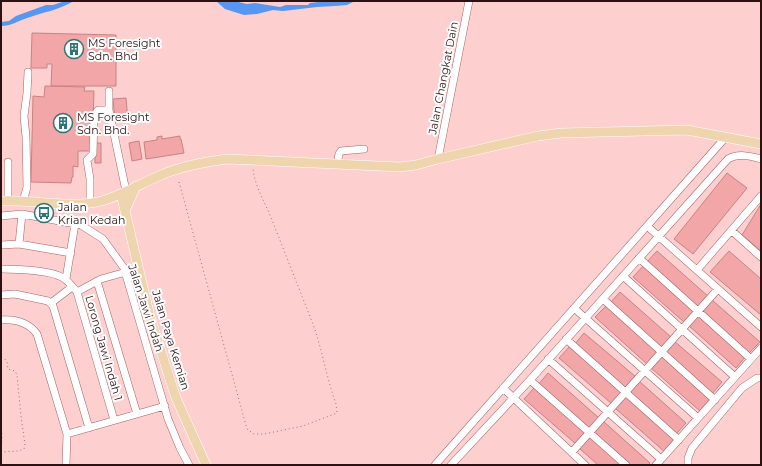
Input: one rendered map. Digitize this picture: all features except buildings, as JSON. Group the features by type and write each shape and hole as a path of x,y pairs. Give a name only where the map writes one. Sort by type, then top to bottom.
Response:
{"main road":[{"path":"5,201 76,204 102,201 124,193 163,174 204,162 227,159 400,167 416,165 538,136 561,132 688,130 761,144"},
{"path":"125,211 136,186"},
{"name":"Jalan Paya Kemian","path":"124,193 125,211 150,317 176,398 206,465"}],"street":[{"name":"Jalan Changkat Dain","path":"438,159 469,1"},
{"path":"23,202 27,188 24,116 28,72"},
{"path":"109,91 108,110 124,193"},
{"path":"90,202 90,179 87,160 93,154 94,116 98,110 108,110"},
{"path":"437,464 724,138"},
{"path":"337,164 341,151 364,149"},
{"path":"451,465 530,380 728,159 739,155 761,159"},
{"path":"5,201 8,162"},
{"path":"697,270 761,196"},
{"path":"19,244 22,214"},
{"name":"Jalan Jawi Indah","path":"1,216 22,214 81,225 103,239 126,272 165,406 180,448 189,465"},
{"path":"1,269 16,268 45,272 66,279 76,224"},
{"path":"647,226 761,327"},
{"path":"732,231 761,257"},
{"path":"1,245 19,244 71,253"},
{"path":"639,258 751,359"},
{"path":"51,303 74,290 126,272"},
{"path":"623,276 735,378"},
{"name":"Lorong Jawi Indah 1","path":"66,279 74,290 114,420"},
{"path":"98,281 137,414"},
{"path":"572,452 718,289"},
{"path":"1,295 15,294 48,301 53,306 89,428"},
{"path":"603,299 715,400"},
{"path":"574,308 698,418"},
{"path":"1,320 13,319 22,322 32,326 37,334 67,434 66,465"},
{"path":"566,339 678,440"},
{"path":"548,359 608,412 659,462 761,348"},
{"path":"688,465 688,458 692,448 742,388 757,378 761,378"},
{"path":"530,380 626,465"},
{"path":"503,388 585,465"},
{"path":"67,434 165,406"}],"path":[{"path":"178,182 247,428 254,434 264,434 303,426 337,413 336,404 330,388 323,356 312,321 254,180 251,160"},
{"path":"1,358 5,358 8,369 15,371 17,375 25,445 24,449 18,451 1,452"},
{"path":"1,422 1,449"}],"water":[{"path":"65,1 74,1 57,9 1,26 1,22 9,21 16,16 46,5 53,5"},
{"path":"216,1 234,1 247,4 255,3 280,7 286,5 308,5 310,3 327,1 355,1 347,5 283,11 273,10 257,14 244,15 225,9"}],"place":[{"name":"MS Foresight Sdn. Bhd","path":"74,49"},
{"name":"MS Foresight Sdn. Bhd.","path":"63,123"},
{"name":"Jalan Krian Kedah","path":"44,213"}]}
